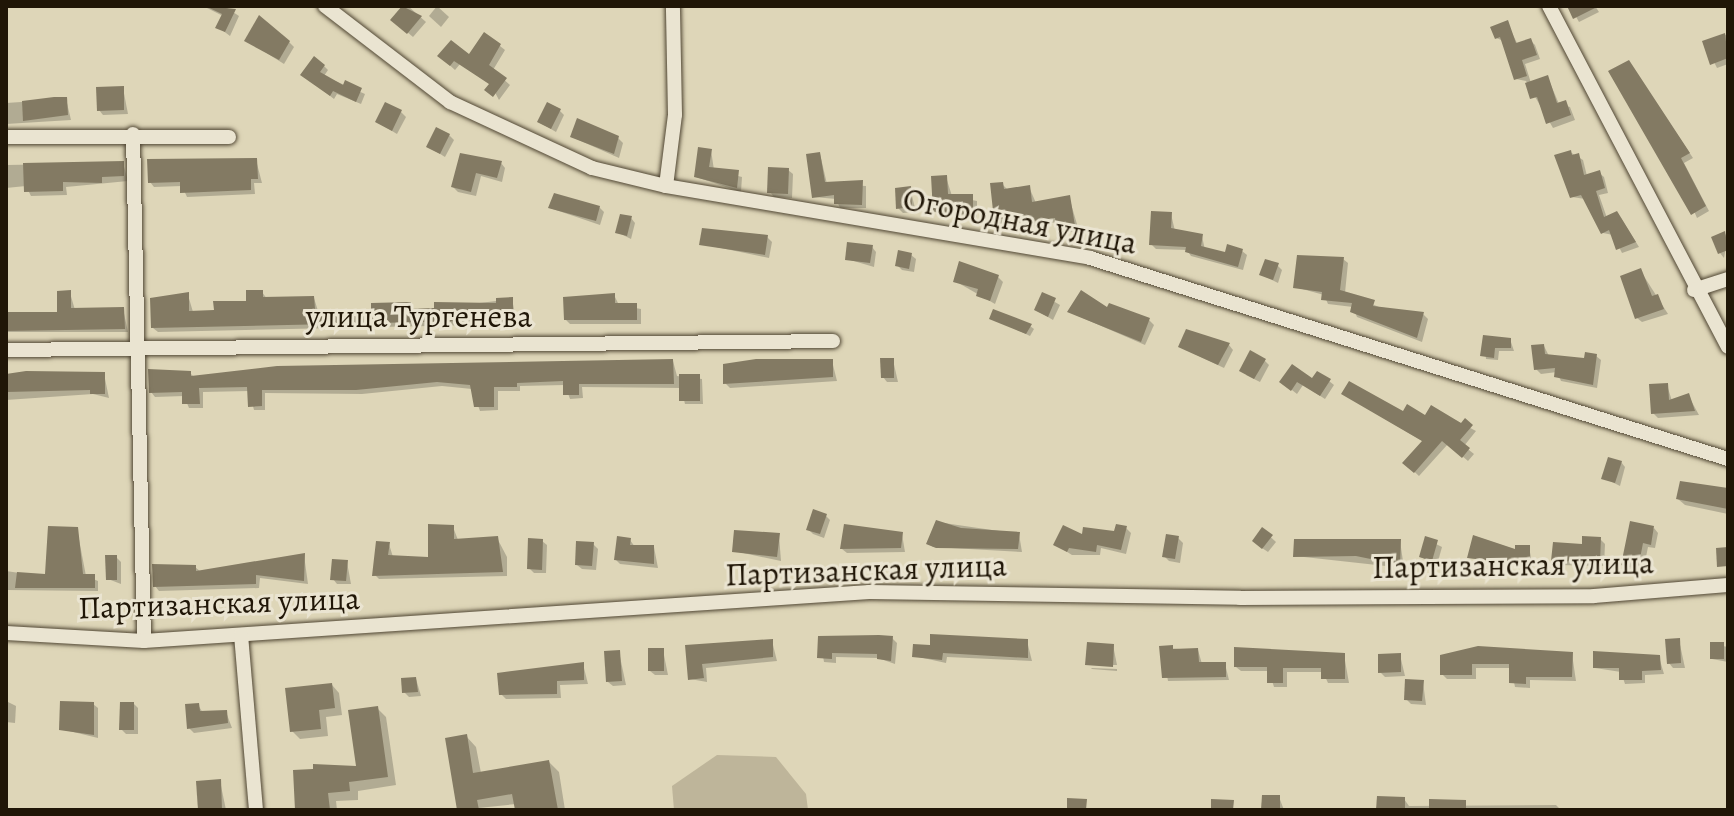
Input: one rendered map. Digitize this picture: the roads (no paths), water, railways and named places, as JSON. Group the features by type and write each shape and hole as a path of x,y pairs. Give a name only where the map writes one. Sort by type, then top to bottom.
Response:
{"street":[{"name":"Огородная улица","path":"325,6 450,102 592,168 666,186 1090,258 1728,459"},
{"path":"666,186 675,115 673,6"},
{"path":"1549,6 1694,290 1728,347"},
{"path":"6,137 133,134 229,137"},
{"path":"133,134 144,641"},
{"path":"1694,290 1728,279"},
{"name":"улица Тургенева","path":"6,350 138,346 833,341"},
{"name":"Партизанская улица","path":"6,633 144,641 869,592 1240,598 1579,596 1728,585"},
{"path":"241,635 256,810"}]}
